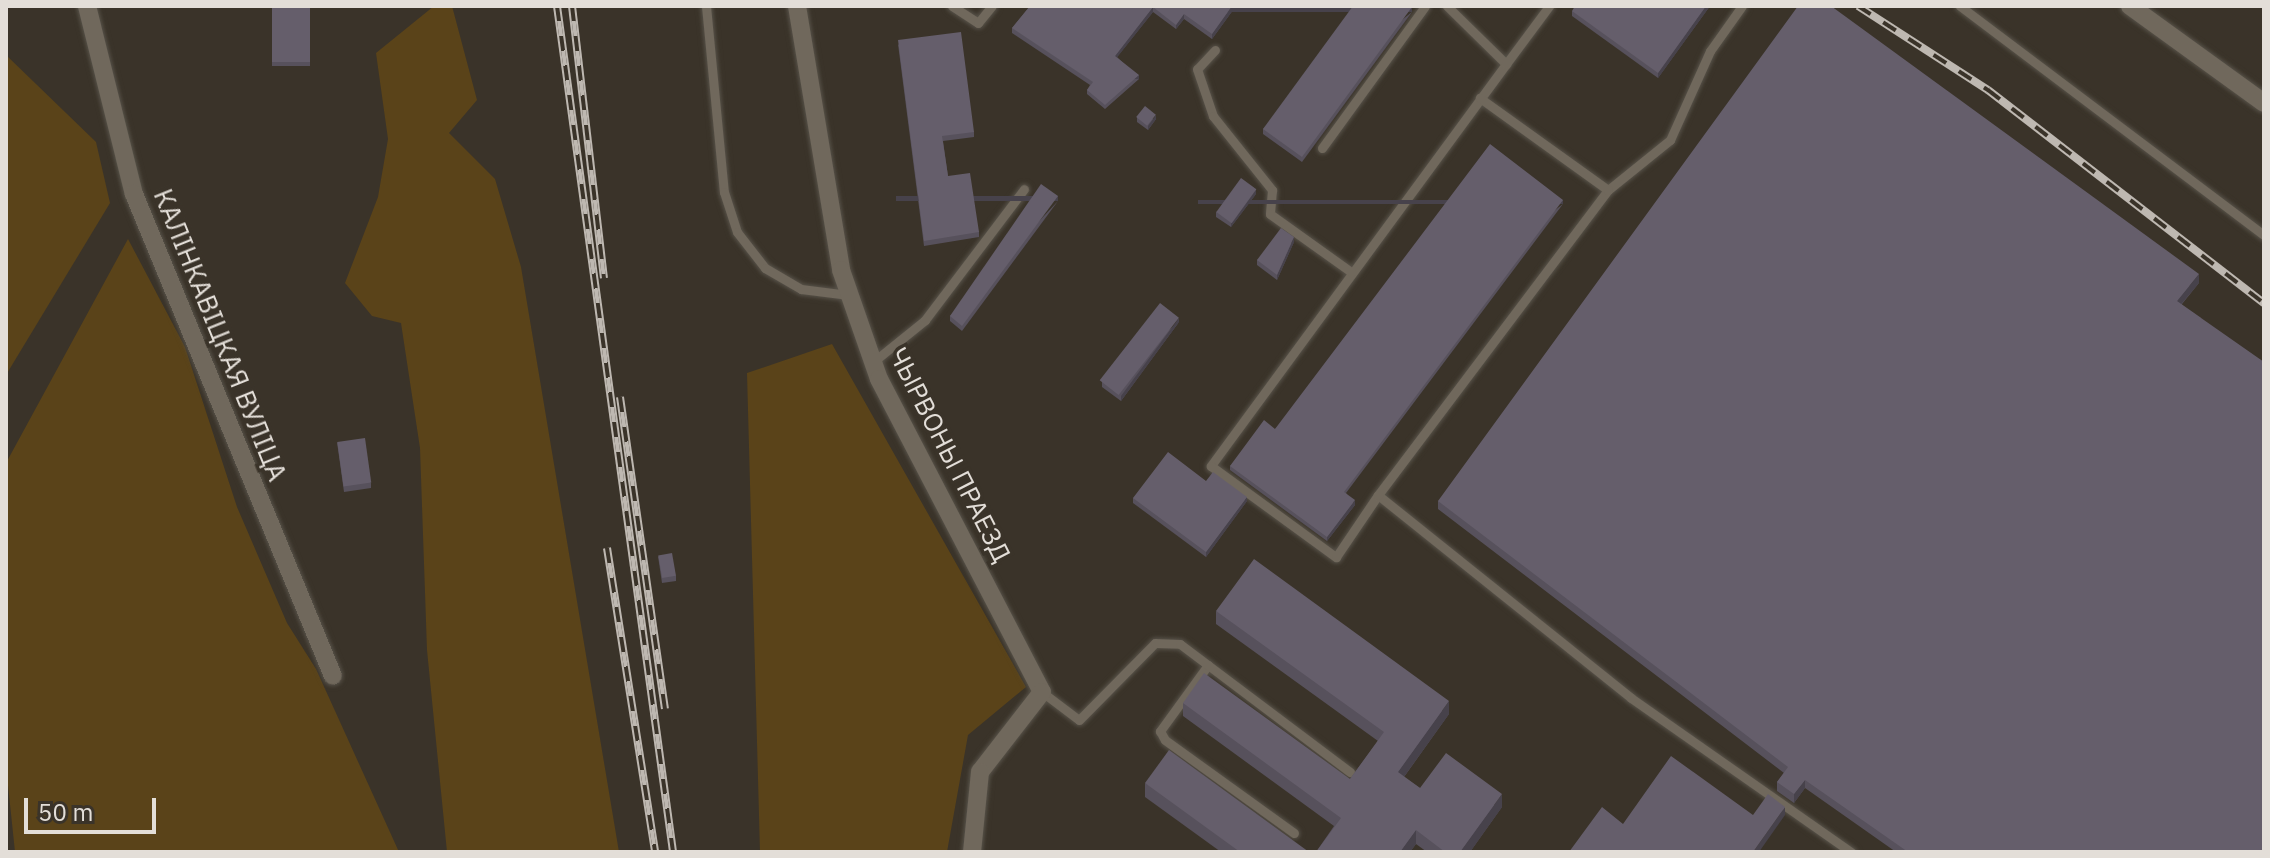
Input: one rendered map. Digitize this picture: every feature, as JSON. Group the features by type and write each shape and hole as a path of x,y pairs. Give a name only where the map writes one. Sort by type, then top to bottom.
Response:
{"street":[{"name":"КАЛІНКАВІЦКАЯ ВУЛІЦА","path":"87,6 134,194 333,676"},
{"name":"ЧЫРВОНЫ ПРАЕЗД","path":"797,6 850,295 873,362 1042,692"},
{"path":"2130,6 2264,103"},
{"path":"972,852 980,772 1042,692"}],"lane":[{"path":"706,6 724,192 737,232 765,268 801,289 850,295"},
{"path":"952,6 978,23 992,6"},
{"path":"1322,148 1425,6"},
{"path":"1447,6 1506,64"},
{"path":"1549,6 1211,466 1336,557 1378,495 1608,190 1670,140 1710,51 1742,6"},
{"path":"1960,6 2264,235"},
{"path":"1215,50 1197,69 1205,93 1213,116 1272,190 1270,214 1351,272"},
{"path":"1480,98 1608,190"},
{"path":"873,362 925,320 1024,189"},
{"path":"1378,495 1631,698 1851,852"},
{"path":"1042,692 1079,720 1155,643 1180,644 1350,772"},
{"path":"1208,665 1160,731 1165,740 1294,833"}],"shaded area":[{"path":"434,6 452,6 477,100 449,133 495,179 521,267 619,852 447,852 427,650 420,448 401,323 372,316 345,283 378,197 388,139 376,53"},
{"path":"6,55 96,142 110,203 6,375"},
{"path":"128,239 185,347 237,507 287,623 316,669 399,852 15,852 6,766 6,463"},
{"path":"832,344 1026,687 968,735 947,852 760,852 747,373"}],"building":[{"path":"272,6 310,6 310,62 272,62"},
{"path":"1030,6 1232,6 1212,34 1184,14 1176,25 1153,7 1115,56 1139,75 1105,105 1087,90 1093,82 1012,28"},
{"path":"1353,6 1412,7 1302,157 1263,129"},
{"path":"1575,6 1706,6 1658,73 1572,11"},
{"path":"1798,6 1831,6 2199,274 2177,301 2264,362 2264,852 1908,852 1805,780 1794,794 1777,782 1788,767 1438,501"},
{"path":"961,32 974,132 942,136 948,176 970,173 979,232 924,241 898,40"},
{"path":"1145,106 1156,115 1147,126 1136,117"},
{"path":"1490,144 1563,200 1344,492 1355,500 1327,537 1230,466 1264,420 1275,429"},
{"path":"1241,178 1256,189 1232,223 1216,212"},
{"path":"1041,184 1058,196 962,326 950,316"},
{"path":"1281,228 1294,237 1277,275 1257,260"},
{"path":"1160,303 1179,318 1119,395 1100,380"},
{"path":"365,438 371,483 344,486 337,442"},
{"path":"1168,452 1206,481 1213,472 1247,497 1206,552 1133,498"},
{"path":"672,553 676,576 662,578 658,555"},
{"path":"1254,559 1449,701 1398,772 1420,788 1446,753 1502,794 1460,852 1445,852 1416,830 1400,852 1316,852 1341,818 1183,703 1204,673 1350,779 1384,732 1216,611"},
{"path":"1169,750 1309,852 1240,852 1145,783"},
{"path":"1671,756 1753,815 1768,794 1785,807 1753,852 1569,852 1602,807 1623,824"}],"railway":[{"path":"557,6 673,852"},
{"path":"572,6 604,278"},
{"path":"1858,6 1988,90 2264,303"},
{"path":"620,397 665,709"},
{"path":"607,548 655,852"}]}
